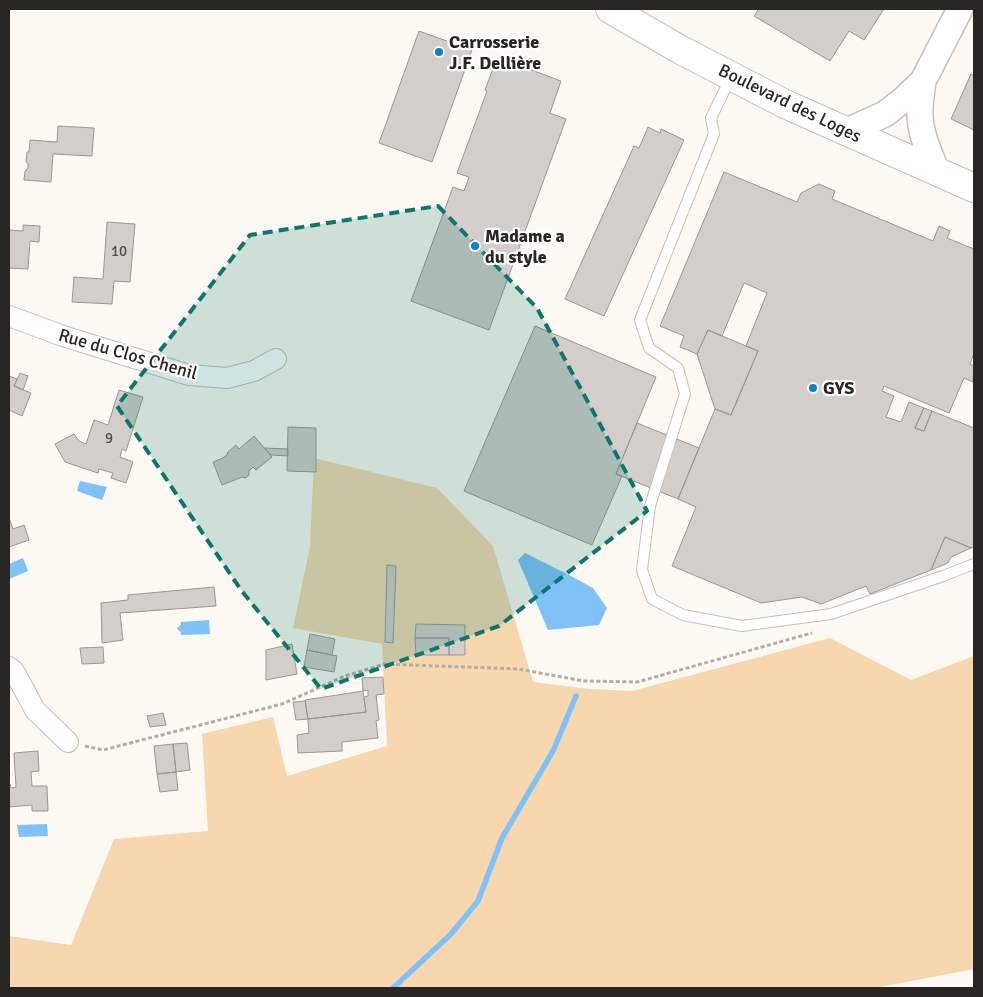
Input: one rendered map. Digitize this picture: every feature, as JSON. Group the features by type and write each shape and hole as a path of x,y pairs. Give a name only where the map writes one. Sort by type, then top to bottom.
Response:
{"main road":[{"name":"Boulevard des Loges","path":"610,9 679,49 785,104 974,188"}],"street":[{"path":"847,131 885,114 923,81 960,9"},
{"path":"923,81 920,112 922,130 925,144 937,172"},
{"name":"Rue du Clos Chenil","path":"9,316 63,336 189,375 227,378 254,372 276,359"},
{"path":"9,667 14,671 35,710 68,742"}],"lane":[{"path":"732,76 711,118 714,134 640,320 649,348 678,368 685,394 650,506 642,570 652,599 683,616 742,626 831,614 974,564"}],"path":[{"path":"68,742 103,750 282,704 345,676 385,664 518,669 584,681 637,682 817,631"}],"highlighted area":[{"path":"438,206 537,308 647,511 499,626 321,689 241,590 117,406 250,235"}],"shaded area":[{"path":"314,458 437,488 493,546 533,682 590,689 632,691 830,638 911,680 974,656 974,969 875,988 9,988 9,936 71,945 114,839 208,831 202,734 273,717 287,776 387,746 382,644 293,628 310,547"}],"water":[{"path":"80,481 107,487 102,500 77,491"},
{"path":"525,553 593,588 607,608 599,625 548,630 518,560"},
{"path":"23,558 28,571 9,579 9,564"},
{"path":"209,620 210,634 181,635 181,632 177,629 181,622"},
{"path":"47,824 48,836 19,837 17,825"}],"building":[{"path":"759,9 884,9 864,40 849,31 830,61 754,16"},
{"path":"419,31 472,50 432,162 379,143"},
{"name":"Madame a du style","path":"513,56 517,65 525,61 529,69 561,81 550,113 566,119 489,330 411,301 453,187 464,191 469,177 457,173 497,58 505,61"},
{"path":"971,74 974,76 974,130 951,119"},
{"path":"58,126 94,128 92,156 53,154 51,182 24,180 25,171 28,168 26,162 30,140 57,142"},
{"path":"648,127 660,133 661,129 684,140 604,316 565,299 634,146 639,148"},
{"name":"GYS","path":"724,172 797,202 801,193 819,184 835,191 832,199 933,241 939,226 950,231 947,238 974,249 974,353 970,364 974,366 973,382 964,378 949,413 884,386 882,391 894,396 886,417 901,422 909,402 924,408 915,428 924,431 932,411 974,428 974,547 971,548 945,537 931,570 870,594 866,586 821,604 802,597 761,603 672,566 696,507 678,499 715,409 731,415 758,351 746,346 767,293 744,283 722,336 708,330 697,354 680,347 684,336 660,326"},
{"path":"107,222 135,224 130,282 114,281 112,304 72,302 74,277 103,279"},
{"path":"23,225 40,226 39,242 30,241 28,269 9,268 9,230 23,231"},
{"path":"535,326 656,377 616,474 622,476 592,545 464,491"},
{"path":"708,330 758,351 731,415 715,409 697,354"},
{"path":"20,373 28,376 23,390 14,386"},
{"path":"9,376 17,379 14,386 31,393 22,416 9,410"},
{"path":"119,390 143,397 126,451 122,449 120,457 133,462 126,483 111,478 113,473 99,469 98,473 65,462 55,444 74,434 79,441 86,444 94,420 108,425"},
{"path":"924,408 932,411 924,431 915,428"},
{"path":"637,423 699,448 678,499 616,474"},
{"path":"288,427 316,428 316,472 287,471"},
{"path":"254,436 272,457 256,470 253,467 246,478 242,477 222,485 213,462 223,458 236,445 239,449"},
{"path":"264,448 288,449 288,456 271,455"},
{"path":"9,518 13,529 24,525 29,540 9,547"},
{"path":"945,537 971,548 951,557 948,563 931,570"},
{"path":"387,565 396,566 393,643 385,642"},
{"path":"214,587 216,606 120,613 123,640 102,643 101,603 128,600 128,595"},
{"path":"416,624 465,625 465,655 449,655 449,638 415,638"},
{"path":"310,634 335,639 332,655 307,650"},
{"path":"415,638 449,638 449,655 416,655"},
{"path":"292,644 297,674 266,680 266,650"},
{"path":"103,647 104,663 82,664 80,648"},
{"path":"307,650 337,656 334,672 304,667"},
{"path":"383,677 384,694 376,695 379,720 376,721 378,738 342,742 342,751 298,753 297,735 309,733 308,719 366,712 364,697 368,696 368,690 363,691 362,678"},
{"path":"363,691 366,712 308,719 305,700"},
{"path":"305,701 308,719 296,720 293,702"},
{"path":"163,713 166,725 150,727 147,716"},
{"path":"187,743 190,770 176,772 173,744"},
{"path":"173,744 176,772 157,774 154,746"},
{"path":"38,751 39,771 31,772 32,786 47,786 48,811 32,811 32,805 9,807 9,785 11,788 16,787 14,753"},
{"path":"176,772 178,790 160,792 157,774"}],"waterway":[{"path":"393,988 451,934 478,901 502,838 553,751 576,696"}],"place":[{"name":"Carrosserie J.F. Dellière","path":"439,52"},
{"name":"Madame a du style","path":"475,246"},
{"name":"GYS","path":"813,388"}]}
